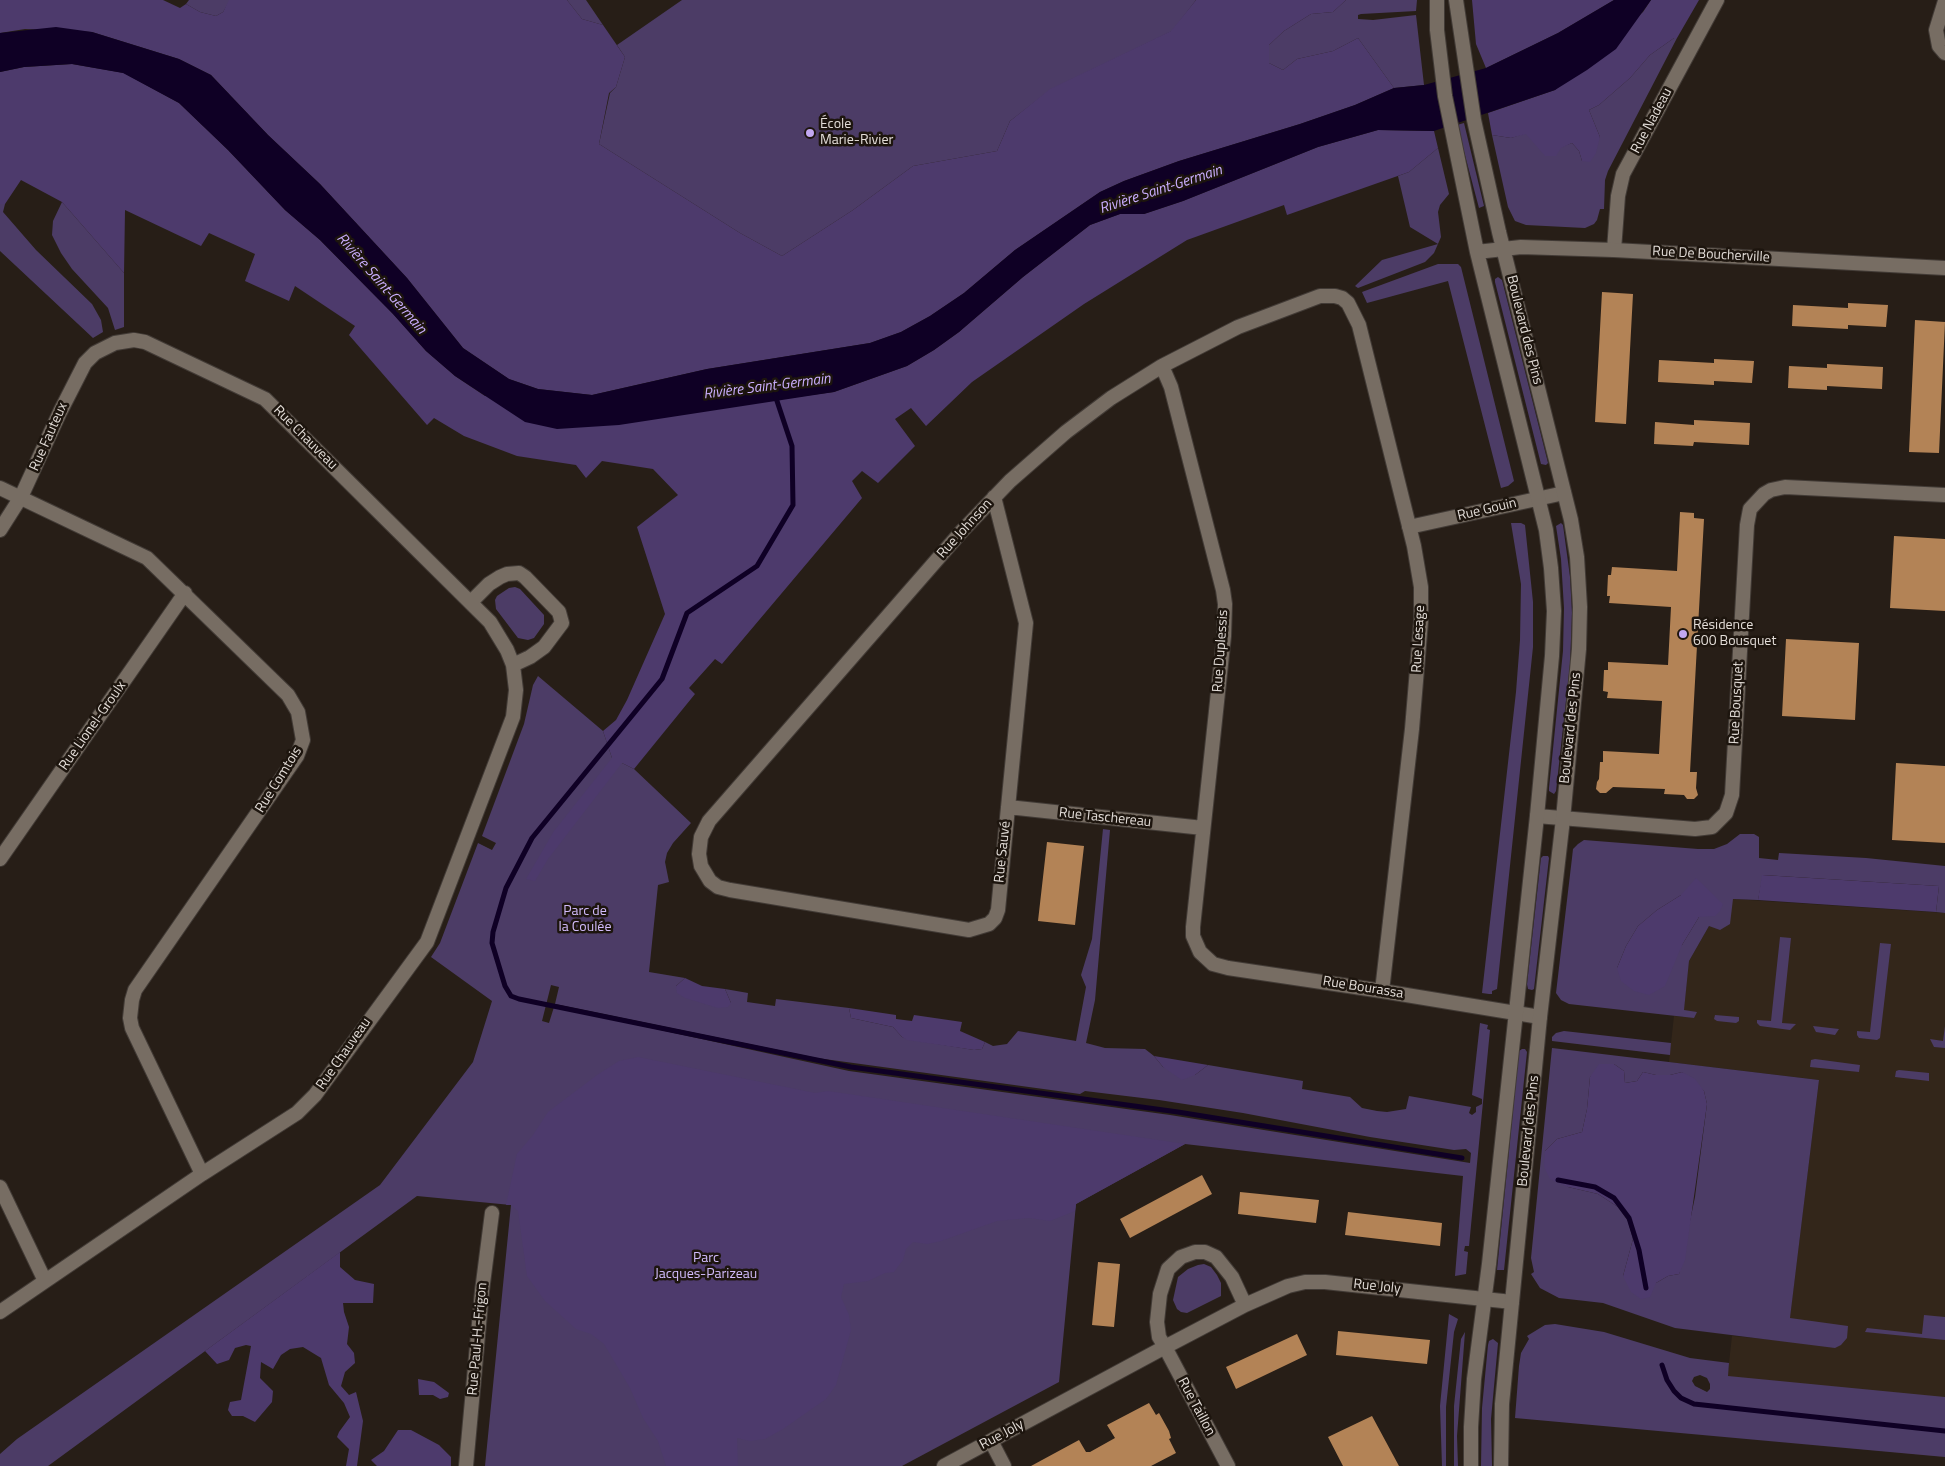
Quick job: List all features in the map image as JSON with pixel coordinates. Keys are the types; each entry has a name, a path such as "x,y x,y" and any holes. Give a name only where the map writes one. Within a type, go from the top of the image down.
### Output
{"street":[{"name":"Boulevard des Pins","path":"1437,0 1441,66 1477,252 1539,498 1551,568 1554,634 1537,816 1474,1379 1470,1446 1471,1466"},
{"name":"Boulevard des Pins","path":"1456,0 1463,60 1474,120 1571,520 1577,557 1580,629 1563,819 1540,1018 1500,1424 1501,1466"},
{"name":"Rue Nadeau","path":"1614,250 1618,196 1623,174 1717,0"},
{"path":"1945,1 1936,30 1939,46 1945,53"},
{"name":"Rue De Boucherville","path":"1477,252 1525,247 1614,250 1945,268"},
{"name":"Rue Johnson","path":"710,880 701,866 699,854 701,837 709,821 962,531 1028,464 1111,398 1162,366 1238,327 1312,298 1327,295 1342,298"},
{"name":"Rue Lesage","path":"1342,298 1348,303 1359,325 1409,527 1420,587 1421,621 1411,738 1382,991"},
{"name":"Rue Chauveau","path":"0,1312 202,1174 297,1113 307,1104 427,942 513,717 516,690 512,665 498,632 471,602 265,399 145,342 134,340 102,349"},
{"name":"Rue Fauteux","path":"0,530 21,497 80,369 102,349"},
{"name":"Rue Duplessis","path":"1162,366 1171,387 1179,415 1225,604 1224,636 1193,927 1195,944"},
{"name":"Rue Bousquet","path":"1537,816 1695,829 1712,827 1726,813 1732,795 1747,525 1750,510 1759,498 1771,490 1785,487 1945,495"},
{"name":"Rue Comtois","path":"0,488 141,554 185,593 288,695 298,712 303,740 293,762 135,990 132,1000 130,1018 132,1028 202,1174"},
{"name":"Rue Gouin","path":"1409,527 1564,493"},
{"name":"Rue Sauvé","path":"710,880 718,887 730,890 961,928 977,928 989,924 995,918 998,910 1026,622 994,497"},
{"path":"471,602 489,584 500,577 519,573 559,612 561,618 560,626 544,647 530,657 512,665"},
{"name":"Rue Lionel-Groulx","path":"0,859 185,593"},
{"name":"Rue Taschereau","path":"1008,807 1203,828"},
{"name":"Rue Bourassa","path":"1195,944 1205,959 1221,966 1540,1018"},
{"path":"0,1187 45,1281"},
{"name":"Rue Paul-H.-Frigon","path":"466,1466 482,1291 492,1213"},
{"path":"1165,1348 1160,1337 1157,1322 1160,1294 1168,1269 1181,1257 1200,1252 1216,1257 1232,1277 1245,1305"},
{"name":"Rue Joly","path":"944,1466 1245,1305 1296,1284 1315,1282 1380,1287 1512,1302"},
{"name":"Rue Taillon","path":"1165,1348 1228,1466"},
{"path":"991,1441 1004,1466"}],"shaded area":[{"path":"1733,899 1945,913 1945,1457 1721,1436 1732,1336 1787,1341 1819,1080 1669,1062 1674,1016 1683,1017 1689,961 1709,926"}],"green space":[{"path":"0,0 163,0 180,8 186,4 200,12 216,16 223,12 229,0 567,0 582,19 603,25 625,57 616,87 609,93 599,144 740,233 782,256 853,210 913,166 997,151 1010,121 1050,89 1171,31 1196,0 1346,0 1333,12 1311,14 1284,31 1269,45 1269,63 1283,70 1297,59 1333,51 1358,38 1394,88 1355,105 1179,161 1100,192 1015,250 964,293 930,316 901,332 870,343 707,369 592,395 538,389 509,379 463,348 407,278 320,184 268,135 211,75 179,59 92,32 25,29 0,33"},
{"path":"189,0 229,0 229,2 223,12 216,16 200,12 186,4"},
{"path":"567,0 586,0 603,25 582,19"},
{"name":"École Marie-Rivier","path":"682,0 1196,0 1172,31 1050,90 1010,121 997,151 913,166 853,210 782,256 740,233 599,144 610,93 616,87 625,57 617,45"},
{"path":"1346,0 1417,0 1416,11 1361,14 1358,15 1358,19 1373,20 1416,15 1424,85 1394,88 1358,38 1333,51 1297,59 1283,70 1269,63 1269,45 1284,31 1311,14 1333,12"},
{"path":"1472,0 1614,0 1558,33 1486,68 1476,44"},
{"path":"1651,0 1699,0 1677,38 1674,38 1650,55 1630,78 1599,105 1589,110 1600,137 1596,153 1590,162 1582,161 1579,151 1572,143 1561,148 1556,156 1545,156 1526,134 1511,138 1492,135 1488,113 1555,90 1643,12"},
{"path":"1674,38 1677,38 1608,171 1605,180 1604,209 1600,209 1594,224 1585,228 1526,225 1515,221 1508,207 1492,135 1511,138 1526,133 1561,147 1572,143 1579,151 1582,161 1600,137 1589,110 1599,105 1630,78 1650,55"},
{"path":"72,64 124,73 179,103 228,150 285,210 320,240 393,314 426,351 455,376 485,396 789,398 834,392 907,366 934,350 959,332 1023,277 1090,225 1120,214 1144,214 1183,201 1318,147 1378,130 1434,131 1438,148 1409,172 1287,215 1284,205 1187,240 1084,304 972,382 926,426 911,408 895,419 915,446 878,483 862,471 852,481 862,498 722,664 715,659 689,688 695,694 634,769 622,763 548,859 535,881 526,879 554,831 612,758 603,731 616,720 627,700 665,614 637,527 678,495 653,469 602,461 586,478 576,465 517,456 464,436 434,418 427,425 349,335 355,326 295,286 289,301 245,281 255,254 209,233 201,246 125,210 124,273 62,202 21,180 5,204 0,204 0,72 24,67"},
{"path":"1464,123 1484,206 1479,208 1457,125"},
{"path":"1438,148 1449,194 1440,205 1438,212 1441,237 1438,244 1410,227 1398,176 1409,172"},
{"path":"62,202 124,273 124,327 115,330 108,308 72,269 52,235 53,221"},
{"path":"0,204 5,204 3,212 36,250 92,304 101,320 103,332 93,338 0,251"},
{"path":"1438,244 1434,253 1425,262 1358,288 1355,286 1382,260"},
{"path":"1438,264 1458,264 1461,267 1514,481 1508,486 1501,488 1448,281 1367,303 1362,292"},
{"path":"1498,277 1502,280 1548,463 1546,465 1541,464 1495,282 1495,279"},
{"path":"1511,523 1525,525 1533,602 1533,647 1497,989 1492,991 1492,994 1489,994 1482,993 1516,692 1520,640 1521,584"},
{"path":"1561,523 1563,525 1570,577 1572,613 1570,664 1556,791 1554,794 1549,791 1549,788 1563,651 1564,608 1561,559 1556,526"},
{"path":"515,587 520,589 544,615 544,624 534,638 528,640 518,638 496,609 495,600 497,596 509,588"},
{"name":"Parc Jacques-Parizeau","path":"538,676 603,731 612,758 634,769 691,823 673,843 667,853 665,862 669,882 658,885 649,972 685,978 676,986 731,1003 725,989 748,993 747,1002 775,1006 776,999 849,1008 851,1018 893,1027 902,1037 907,1039 974,1050 982,1049 985,1042 993,1046 1007,1044 1018,1031 1076,1041 1086,987 1081,975 1092,939 1103,829 1110,830 1095,1000 1086,1043 1105,1048 1145,1049 1163,1067 1195,1075 1208,1065 1303,1081 1302,1089 1350,1097 1362,1108 1377,1111 1387,1112 1406,1109 1409,1096 1471,1107 1469,1113 1472,1115 1476,1112 1476,1107 1482,1104 1482,1099 1472,1095 1480,1023 1488,1025 1487,1029 1490,1030 1469,1246 1465,1246 1464,1251 1468,1252 1466,1274 1455,1276 1463,1176 1185,1144 1076,1204 1059,1382 902,1466 485,1466 511,1205 417,1196 48,1466 0,1466 0,1454 17,1439 380,1185 473,1062 492,1001 431,957 440,943 478,843 492,850 496,843 482,836 524,724 533,685","holes":["551,985 559,987 555,1004 817,1058 1080,1094 1085,1091 1159,1100 1243,1113 1370,1137 1454,1150 1466,1149 1471,1153 1470,1163 1170,1115 849,1071 554,1007 549,1023 542,1021"]},
{"path":"1740,834 1754,834 1759,837 1759,858 1778,860 1779,853 1866,858 1945,866 1945,913 1936,912 1939,886 1763,875 1758,900 1733,899 1730,924 1720,930 1709,926 1689,961 1684,1010 1697,1012 1694,1018 1569,1004 1561,1000 1556,993 1573,849 1578,844 1584,840 1714,849 1727,844","holes":["1681,895 1699,917 1682,945 1617,968 1626,946 1638,926 1657,910"]},
{"path":"1548,856 1549,858 1534,989 1532,990 1528,989 1527,984 1541,858"},
{"path":"1762,875 1939,886 1936,912 1758,900"},
{"path":"1696,878 1723,904 1720,911 1715,916 1699,917 1682,945 1665,986 1649,995 1634,991 1621,981 1617,968 1626,946 1638,926 1657,910 1681,895"},
{"path":"1780,937 1791,938 1782,1023 1796,1024 1790,1030 1760,1026 1757,1023 1757,1020 1771,1021"},
{"path":"1880,943 1891,944 1880,1038 1877,1040 1859,1038 1857,1031 1870,1032"},
{"path":"685,978 702,986 725,989 731,1003 728,1007 718,1008 685,998 677,993 676,986"},
{"path":"849,1008 896,1015 896,1019 912,1021 914,1015 962,1022 960,1031 985,1042 982,1049 974,1050 907,1040 893,1027 851,1018"},
{"path":"1715,1015 1739,1017 1739,1021 1736,1023 1717,1021 1714,1019"},
{"path":"1813,1026 1839,1029 1835,1035 1816,1032"},
{"path":"1945,1026 1945,1048 1934,1047 1930,1039 1943,1041"},
{"path":"1564,1031 1671,1043 1670,1055 1552,1041 1552,1037 1556,1033"},
{"path":"1552,1048 1819,1080 1790,1318 1848,1326 1847,1338 1841,1345 1835,1348 1675,1328 1603,1303 1559,1298 1540,1288 1531,1274 1534,1272 1531,1258","holes":["1614,1064 1624,1071 1625,1083 1637,1081 1643,1072 1656,1075 1670,1075 1682,1072 1704,1091 1707,1104 1695,1197 1679,1274 1668,1276 1656,1283 1623,1276 1633,1239 1628,1221 1618,1207 1598,1194 1568,1187 1545,1151 1557,1139 1582,1132 1587,1109 1590,1077"]},
{"path":"1525,1049 1527,1052 1504,1270 1497,1270 1519,1051"},
{"path":"1154,1056 1208,1065 1195,1075 1182,1080 1163,1067"},
{"path":"638,1057 815,1093 828,1091 1185,1144 1076,1204 1075,1211 1050,1221 1029,1218 997,1221 941,1241 927,1244 913,1242 906,1249 903,1260 894,1272 885,1273 868,1281 844,1284 841,1297 849,1315 851,1330 836,1385 826,1399 783,1429 765,1439 750,1441 737,1438 738,1466 666,1466 658,1441 643,1418 630,1388 604,1344 591,1334 576,1329 545,1301 527,1276 518,1211 511,1205 506,1205 517,1154 533,1135 548,1112 619,1061"},
{"path":"1811,1060 1860,1065 1859,1072 1810,1067"},
{"path":"1599,1064 1614,1064 1624,1071 1625,1083 1637,1081 1643,1072 1656,1075 1670,1075 1682,1072 1695,1079 1704,1091 1707,1104 1685,1260 1679,1274 1668,1276 1656,1283 1650,1297 1641,1299 1631,1292 1623,1276 1633,1239 1628,1220 1618,1207 1598,1194 1568,1187 1550,1179 1544,1167 1545,1151 1557,1139 1582,1132 1587,1109 1590,1077"},
{"path":"1896,1071 1929,1073 1929,1081 1895,1077"},
{"path":"340,1252 340,1267 355,1280 374,1284 373,1303 343,1303 349,1327 347,1344 354,1353 355,1363 345,1372 341,1386 349,1395 356,1392 363,1421 357,1466 346,1466 349,1449 337,1437 350,1417 344,1403 329,1385 321,1358 303,1347 290,1349 281,1355 273,1369 261,1362 260,1378 273,1391 272,1402 255,1422 243,1416 232,1416 228,1410 230,1402 241,1400 251,1346 246,1345 235,1348 229,1360 217,1364 205,1351"},
{"path":"1204,1264 1211,1267 1217,1275 1221,1283 1221,1296 1187,1313 1181,1312 1177,1309 1173,1300 1178,1277 1188,1269"},
{"path":"1449,1314 1458,1319 1454,1332 1446,1407 1446,1466 1442,1466 1440,1406"},
{"path":"1924,1315 1945,1317 1945,1340 1865,1332 1867,1328 1922,1334"},
{"path":"1555,1324 1604,1332 1690,1358 1729,1363 1728,1376 1945,1397 1945,1457 1515,1418 1521,1353 1529,1339 1527,1336 1545,1325","holes":["1700,1375 1707,1378 1710,1384 1710,1389 1707,1392 1695,1386 1692,1381 1694,1377"]},
{"path":"1465,1332 1457,1436 1458,1466 1454,1466 1454,1406 1461,1339"},
{"path":"1493,1339 1498,1343 1491,1419 1492,1466 1481,1466 1482,1408 1488,1345 1489,1341"},
{"path":"418,1379 434,1382 449,1393 448,1397 440,1399 433,1395 419,1395"},
{"path":"398,1430 411,1430 439,1445 451,1457 451,1466 377,1466 371,1460 384,1451"}],"water":[{"name":"Rivière Saint-Germain","path":"1614,0 1651,0 1616,49 1555,90 1434,131 1378,130 1318,147 1183,201 1144,214 1120,214 1090,225 1023,277 959,332 907,366 834,392 619,425 557,429 525,422 455,376 426,351 393,314 320,240 285,210 228,150 179,103 123,73 72,64 24,67 0,72 0,33 56,27 92,32 179,59 211,75 268,135 320,184 407,278 463,348 509,379 538,389 592,395 707,369 870,343 901,332 930,316 964,293 1015,250 1100,192 1179,161 1355,105 1394,88 1424,85 1486,68 1558,33"}],"building":[{"path":"1602,292 1633,294 1626,424 1595,422"},
{"path":"1848,303 1888,305 1886,327 1848,325 1848,329 1792,326 1793,305 1848,308"},
{"path":"1915,320 1945,322 1939,453 1909,452"},
{"path":"1714,359 1754,361 1752,383 1714,381 1714,385 1658,382 1659,360 1714,363"},
{"path":"1827,364 1883,367 1882,389 1827,386 1827,390 1788,388 1789,366 1827,368"},
{"path":"1694,420 1750,423 1749,445 1694,442 1693,446 1654,444 1655,422 1694,425"},
{"name":"Résidence 600 Bousquet","path":"1680,512 1694,513 1694,518 1704,519 1690,772 1697,772 1696,788 1698,795 1694,799 1687,799 1684,795 1664,794 1665,789 1613,787 1606,793 1600,793 1596,789 1599,779 1600,762 1603,762 1603,751 1659,754 1662,701 1607,698 1608,692 1603,691 1604,670 1608,670 1608,662 1668,665 1671,607 1609,603 1610,596 1607,596 1608,575 1611,575 1612,567 1677,571"},
{"path":"1894,536 1945,539 1945,611 1890,608"},
{"path":"1786,639 1859,643 1855,720 1782,716"},
{"path":"1896,763 1945,766 1945,843 1892,840"},
{"path":"1047,842 1084,846 1075,925 1038,921"},
{"path":"1202,1175 1212,1194 1130,1238 1120,1219"},
{"path":"1240,1192 1319,1200 1316,1223 1238,1214"},
{"path":"1348,1212 1442,1223 1440,1246 1345,1235"},
{"path":"1098,1262 1120,1264 1114,1327 1092,1325"},
{"path":"1338,1331 1430,1340 1427,1364 1336,1355"},
{"path":"1297,1334 1307,1355 1236,1389 1226,1367"},
{"path":"1149,1403 1156,1415 1159,1413 1169,1431 1171,1438 1169,1439 1176,1453 1151,1466 1031,1466 1079,1440 1086,1452 1090,1452 1115,1438 1107,1425"},
{"path":"1372,1416 1399,1466 1343,1466 1328,1437"}],"waterway":[{"name":"Rivière Saint-Germain","path":"775,395 792,446 793,505 757,566 687,613 662,679 532,838 506,888 493,932 492,943 505,986 511,996 851,1067 1178,1112 1462,1158"},
{"path":"1558,1180 1595,1187 1614,1198 1629,1218 1639,1250 1646,1288"},
{"path":"1662,1365 1667,1380 1674,1391 1681,1398 1694,1404 1945,1431"}],"place":[{"name":"École Marie-Rivier","path":"810,133"},
{"name":"Résidence 600 Bousquet","path":"1683,634"}],"park label":[{"name":"Parc de la Coulée","path":"585,920"}]}
